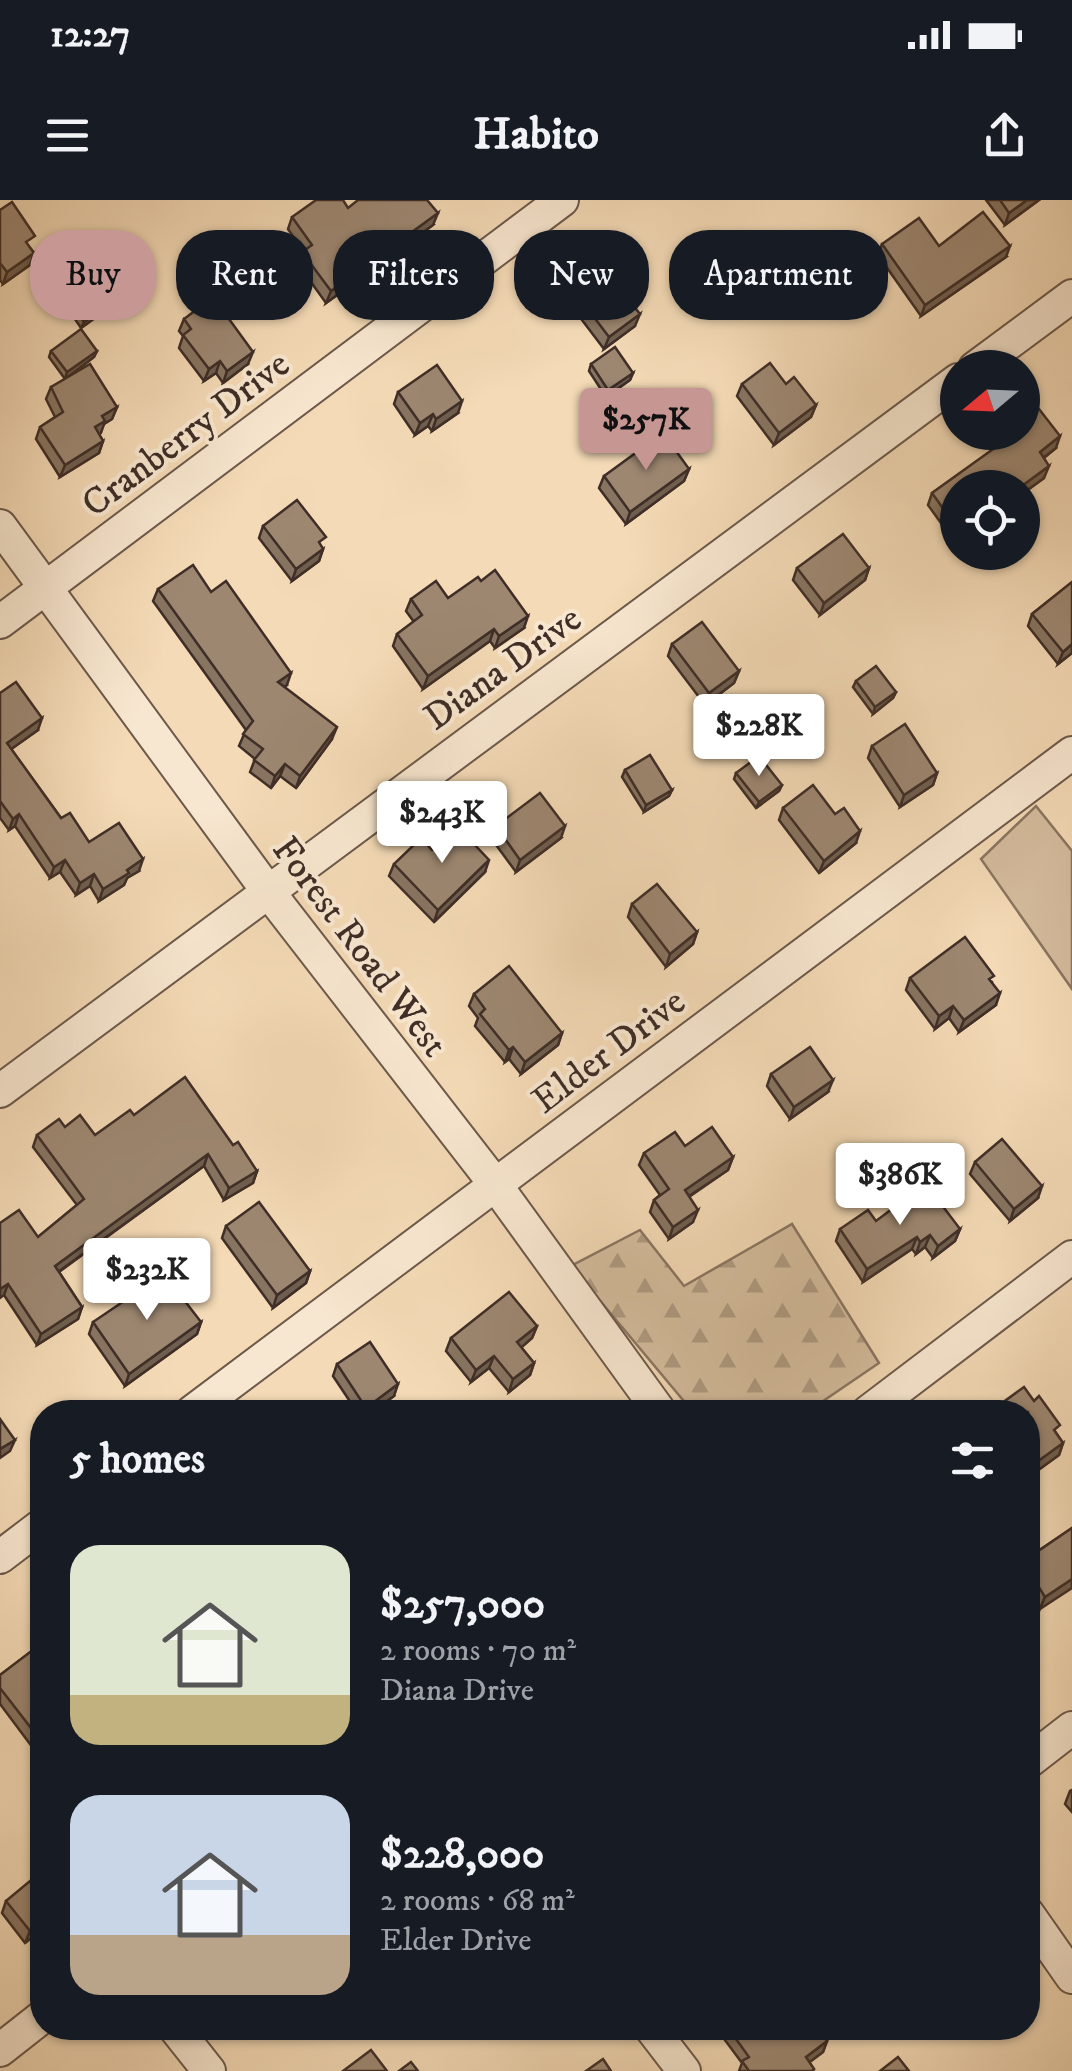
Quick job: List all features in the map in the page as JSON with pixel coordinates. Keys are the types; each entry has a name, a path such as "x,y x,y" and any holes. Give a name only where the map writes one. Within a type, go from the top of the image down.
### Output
{"street":[{"name":"Cranberry Drive","path":"0,622 562,200"},
{"path":"999,350 1072,296"},
{"name":"Diana Drive","path":"0,1092 940,393"},
{"name":"Forest Road West","path":"0,526 267,890 494,1184 651,1400"},
{"name":"Elder Drive","path":"208,1400 1072,753"},
{"path":"884,1400 1072,1257"},
{"path":"0,1558 30,1535"},
{"path":"1040,1753 1072,1728"},
{"path":"1040,1931 1072,1977"},
{"path":"0,2050 30,2026"},
{"path":"185,2040 210,2071"},
{"path":"660,2040 684,2071"}],"green space":[{"path":"1036,806 1072,851 1072,989 981,859"},
{"path":"792,1224 879,1363 825,1400 683,1400 571,1266 640,1230 684,1286"}],"building":[{"path":"316,200 343,200 348,208 358,200 427,200 438,213 415,230 333,230 331,291 313,267 313,230 301,230 292,217"},
{"path":"1000,200 1027,200 1009,213"},
{"path":"12,202 31,230 26,242 30,256 7,272 0,263 0,210"},
{"path":"983,212 1010,246 925,305 888,253 888,240 919,218 939,246"},
{"path":"185,320 230,320 253,352 227,371 220,361 209,369 183,335 191,329"},
{"path":"596,320 632,320 609,337"},
{"path":"81,329 97,351 67,372 51,351"},
{"path":"615,347 633,373 608,390 591,364"},
{"path":"770,363 786,384 794,377 816,405 779,433 742,384"},
{"path":"90,364 117,407 102,416 105,421 95,427 103,441 65,465 40,427 63,412 51,387"},
{"path":"437,365 462,401 436,419 433,414 420,423 398,392"},
{"path":"1040,410 1060,436 1040,452 1049,466 1040,473 964,470 992,450 1040,450"},
{"path":"663,433 689,469 630,512 604,476"},
{"path":"940,487 940,504 932,493"},
{"path":"297,500 326,537 319,542 323,549 296,569 263,526"},
{"path":"843,534 869,568 824,603 797,568"},
{"path":"193,565 211,592 226,581 291,673 278,682 337,727 300,776 285,764 275,776 254,760 263,749 243,734 253,721 158,589"},
{"path":"495,570 528,616 499,636 494,629 428,676 397,634 422,615 411,599 436,581 448,598"},
{"path":"1072,582 1072,644 1063,652 1032,614"},
{"path":"702,622 739,671 709,693 672,644"},
{"path":"876,666 896,692 875,707 856,681"},
{"path":"16,682 42,718 7,743 61,818 70,813 89,842 119,823 143,859 103,889 94,874 80,883 65,860 54,867 19,814 13,819 0,801 0,693"},
{"path":"905,724 937,773 904,795 872,746"},
{"path":"650,755 672,790 646,805 625,770"},
{"path":"759,756 782,785 759,802 736,773"},
{"path":"813,785 835,814 844,808 860,831 824,861 783,808"},
{"path":"540,793 565,826 520,860 496,826"},
{"path":"457,826 489,860 438,910 394,864 421,838 432,850"},
{"path":"657,884 697,932 670,954 632,904"},
{"path":"965,937 994,976 989,979 1000,993 964,1020 953,1006 939,1016 910,978"},
{"path":"509,966 562,1033 525,1062 513,1047 509,1050 480,1014 485,1009 474,994"},
{"path":"810,1047 833,1080 794,1107 771,1074"},
{"path":"185,1077 233,1145 238,1142 257,1171 229,1188 208,1154 55,1266 82,1307 41,1334 8,1284 0,1289 0,1223 19,1210 38,1237 84,1199 37,1135 59,1119 65,1127 80,1115 95,1135 130,1110 134,1115"},
{"path":"712,1127 733,1157 685,1190 698,1210 673,1227 654,1200 669,1189 644,1153 675,1132 685,1146"},
{"path":"1002,1139 1042,1186 1014,1209 975,1162"},
{"path":"929,1188 960,1229 938,1246 930,1235 920,1242 917,1237 867,1269 840,1229 868,1210 876,1221 917,1190 920,1195"},
{"path":"259,1202 310,1271 277,1295 226,1226"},
{"path":"164,1274 201,1322 129,1374 93,1322"},
{"path":"509,1292 537,1326 517,1342 534,1363 513,1379 494,1356 476,1370 451,1338"},
{"path":"370,1342 398,1384 377,1400 361,1400 337,1364"},
{"path":"1024,1387 1033,1400 1006,1400"},
{"path":"1039,1396 1060,1425 1054,1430 1063,1443 1040,1460 1040,1400 1035,1400"},
{"path":"0,1419 15,1440 0,1449"},
{"path":"1072,1528 1072,1579 1045,1597 1040,1589 1040,1550"},
{"path":"30,1652 30,1727 0,1688 0,1675"},
{"path":"30,1881 30,1931 6,1901"},
{"path":"737,2040 827,2041 806,2057 812,2071 749,2071 742,2061 749,2057"},
{"path":"371,2050 387,2071 343,2071"},
{"path":"898,2057 909,2071 880,2071"},
{"path":"603,2059 611,2071 586,2071"},
{"path":"411,2062 418,2071 399,2071"}]}
